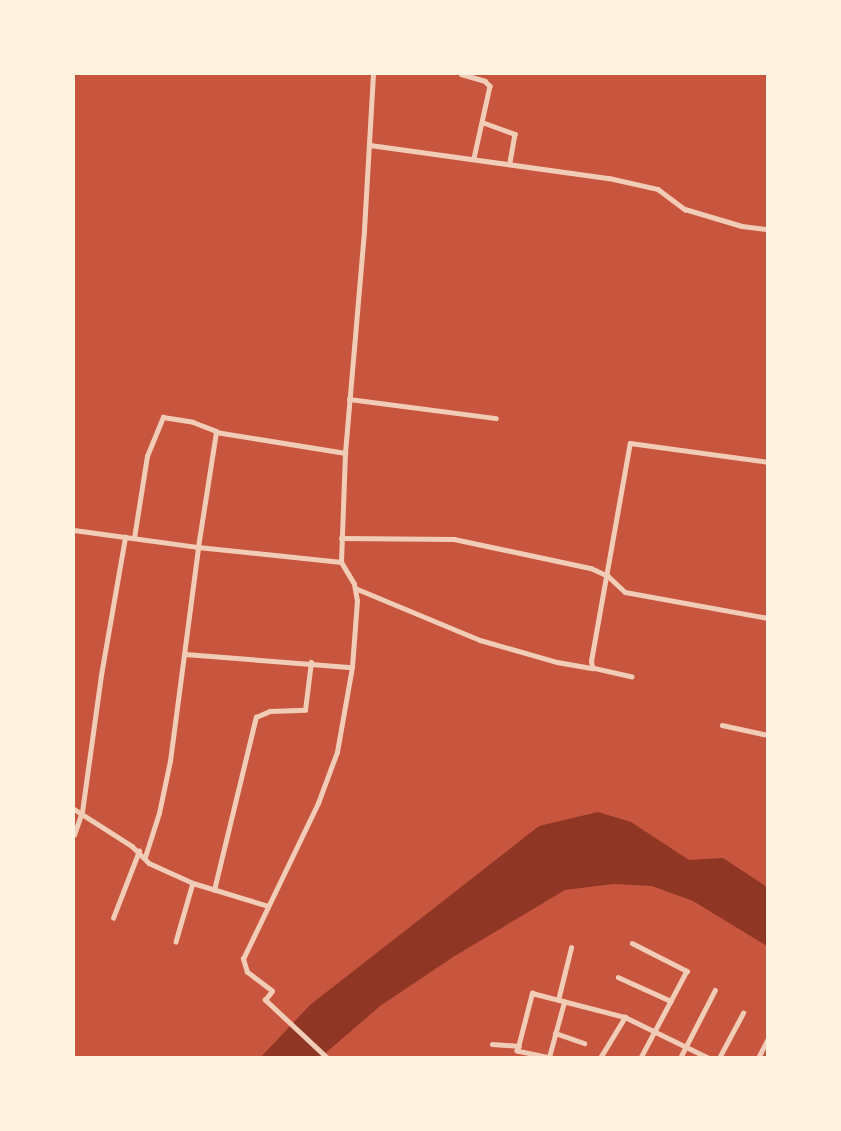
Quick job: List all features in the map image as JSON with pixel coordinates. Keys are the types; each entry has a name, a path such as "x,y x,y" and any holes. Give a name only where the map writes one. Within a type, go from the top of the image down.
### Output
{"street":[{"path":"326,1057 265,1000 272,991 269,986 247,972 244,965 246,950 318,803 337,752 352,667 355,589 341,562 341,538 373,74"},
{"path":"461,74 489,83 474,158"},
{"path":"482,122 515,134 510,163"},
{"path":"370,145 610,177 658,189 685,209 742,226 768,229"},
{"path":"349,399 496,418"},
{"path":"134,538 147,456 163,417 193,422 218,431 345,453"},
{"path":"145,857 159,813 170,761 213,436 218,431"},
{"path":"592,668 631,442 768,462"},
{"path":"74,530 198,547 341,562"},
{"path":"74,835 82,811 104,650 125,537"},
{"path":"341,538 454,539 591,568 608,576 625,592 768,618"},
{"path":"355,589 481,640 557,662 632,677"},
{"path":"185,654 352,667"},
{"path":"214,890 256,717 270,711 305,710 311,662"},
{"path":"722,725 768,735"},
{"path":"74,809 82,811 139,851 149,863 193,883 268,906"},
{"path":"113,918 139,851"},
{"path":"176,942 193,883"},
{"path":"632,943 687,971 641,1058"},
{"path":"571,948 561,1001 555,1033 549,1057 517,1051 533,993 561,1001 625,1017 709,1058"},
{"path":"618,977 671,1001"},
{"path":"680,1058 715,990"},
{"path":"719,1058 743,1013"},
{"path":"600,1058 625,1017"},
{"path":"555,1033 584,1043"},
{"path":"758,1058 768,1038"},
{"path":"492,1044 519,1046"}],"shaded area":[{"path":"598,812 631,822 689,860 723,858 767,887 767,946 693,901 652,886 613,884 565,890 453,957 380,1006 321,1057 260,1058 310,1005 539,826"}]}
